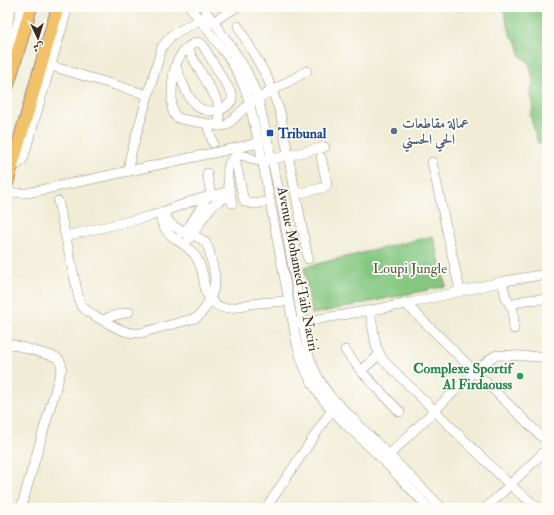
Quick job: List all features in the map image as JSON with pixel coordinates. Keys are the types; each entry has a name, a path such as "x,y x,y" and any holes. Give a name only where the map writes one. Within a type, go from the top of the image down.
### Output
{"main road":[{"path":"7,88 31,7"},
{"path":"7,183 58,7"}],"street":[{"path":"7,57 22,7"},
{"path":"12,165 18,164 23,159 68,7"},
{"name":"Avenue Mohamed Taib Naciri","path":"190,7 234,66 243,84 260,108 267,160 270,201 288,301 306,374 317,393 331,411 429,508"},
{"path":"129,171 130,158 160,51 165,42 177,32 202,23 208,14 236,7"},
{"path":"456,7 464,7"},
{"name":"Avenue Mohamed Taib Naciri","path":"208,14 247,72 254,100 259,143 267,160 282,205 308,353 320,381 331,397 442,508"},
{"path":"238,26 273,90 283,124 308,259"},
{"path":"176,67 194,103 199,107 219,111 231,102 233,98 232,94 201,43 195,42 180,56 176,67 172,84 172,107 174,113 181,119 220,126 229,124 254,100 307,71"},
{"path":"187,48 218,102 220,126"},
{"path":"51,66 148,95"},
{"path":"260,108 276,101"},
{"path":"207,124 213,143"},
{"path":"7,193 20,194 259,143"},
{"path":"231,197 227,170 230,163 235,158 242,156 257,161 267,160 325,147"},
{"path":"296,194 327,186 321,157"},
{"path":"235,158 245,202 255,204 270,201"},
{"path":"432,162 460,291"},
{"path":"183,245 193,221 209,196 207,173"},
{"path":"66,236 163,213 209,196 231,197"},
{"path":"175,239 188,233 212,205 221,199 231,197"},
{"path":"58,201 80,304 86,311 127,332 140,333 196,318 202,313 213,290 215,280 210,252 203,241 171,224 163,213"},
{"path":"163,213 164,228 175,239 191,251 198,260 206,291 210,298 219,306 226,308 288,301"},
{"path":"293,324 406,304 502,281 547,274"},
{"path":"502,281 506,298 513,310 514,329"},
{"path":"511,305 525,300 547,299"},
{"path":"406,304 547,442"},
{"path":"370,311 376,346 383,360 510,485 538,508"},
{"path":"104,320 109,317 129,312"},
{"path":"7,343 56,357 60,361 62,367 21,508"},
{"path":"345,350 361,371 400,412"},
{"path":"361,371 380,354"},
{"path":"389,455 475,371 495,355 547,357"},
{"path":"266,508 331,411"},
{"path":"486,508 547,449"}],"path":[{"path":"540,7 547,14 547,17"},
{"path":"7,210 10,211 13,201 21,200 20,194"}],"green space":[{"path":"503,7 547,7 547,144 538,143 530,115 534,107 530,90 534,83 529,62 521,57 517,42 511,37"},
{"name":"Loupi Jungle","path":"433,236 446,286 312,314 304,267"}],"place":[{"name":"عمالة مقاطعات الحي الحسني","path":"394,131"},
{"name":"Tribunal","path":"270,133"},
{"name":"Complexe Sportif Al Firdaouss","path":"520,376"}]}
